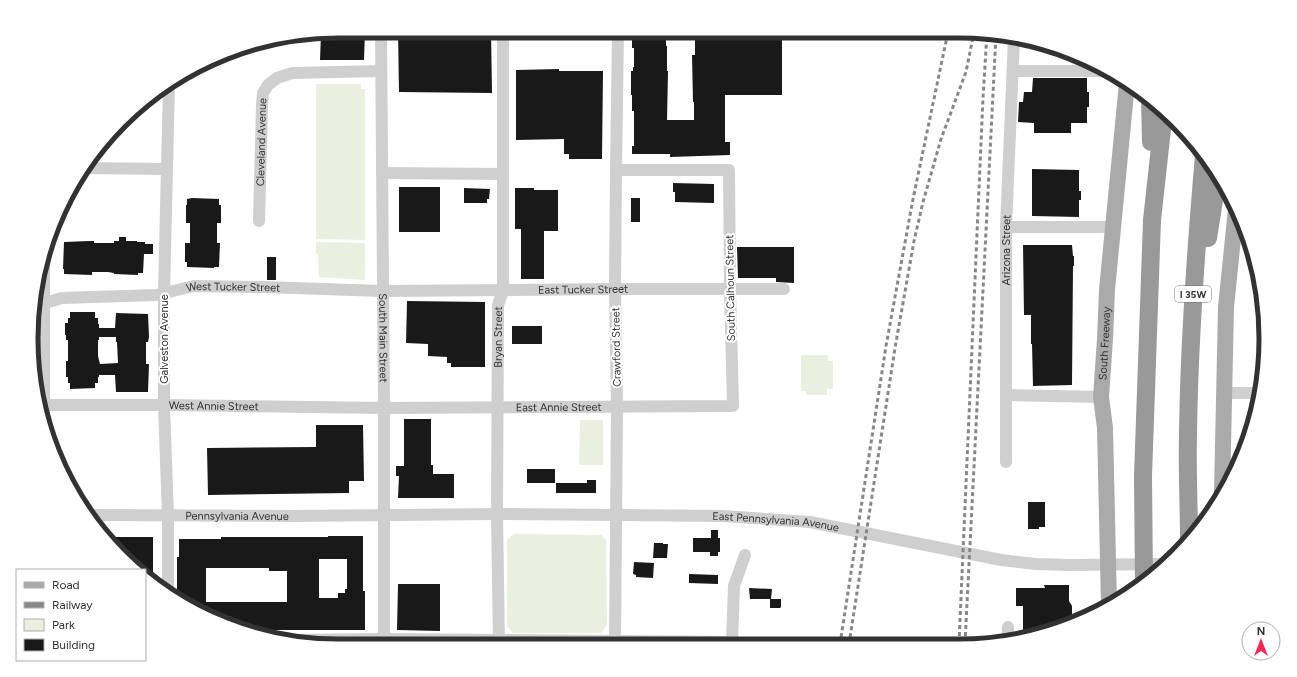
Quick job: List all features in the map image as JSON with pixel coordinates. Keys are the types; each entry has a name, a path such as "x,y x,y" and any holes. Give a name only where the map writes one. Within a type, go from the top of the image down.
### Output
{"highway":[{"path":"1139,578 1152,220 1150,107"},
{"path":"1152,220 1163,119"},
{"name":"I 35W","path":"1189,531 1188,434 1194,274 1203,165"},
{"path":"1188,434 1202,278 1217,184"},
{"path":"1143,476 1144,575"}],"main road":[{"name":"South Freeway","path":"1110,598 1114,565 1105,428 1101,397 1107,290 1126,90"},
{"path":"1222,483 1226,307 1237,227"}],"street":[{"name":"South Main Street","path":"381,38 384,639"},
{"name":"Bryan Street","path":"499,639 497,408 498,305 503,290 504,38"},
{"name":"Crawford Street","path":"615,639 617,407 615,289 618,38"},
{"name":"Arizona Street","path":"1006,462 1006,228 1014,44"},
{"name":"Cleveland Avenue","path":"259,221 262,104 263,93 268,85 277,78 292,73 381,71"},
{"path":"1013,71 1095,71"},
{"name":"Galveston Avenue","path":"168,585 168,516 164,405 164,293 169,91"},
{"path":"92,168 167,169"},
{"name":"South Calhoun Street","path":"616,170 729,170 733,406"},
{"path":"382,173 503,174"},
{"path":"1006,228 1113,227"},
{"name":"West Tucker Street","path":"41,303 62,298 156,295 194,286 383,291"},
{"name":"East Tucker Street","path":"383,291 784,289"},
{"path":"41,303 44,395"},
{"path":"1224,393 1254,393"},
{"path":"1006,395 1101,397"},
{"name":"West Annie Street","path":"46,405 384,408"},
{"name":"East Annie Street","path":"384,408 733,406"},
{"name":"East Pennsylvania Avenue","path":"384,515 497,514 724,516 810,522 1001,560 1036,564 1157,564"},
{"name":"Pennsylvania Avenue","path":"96,515 384,515"},
{"path":"732,639 734,586 745,555"},
{"path":"1008,627 1008,634"}],"green space":[{"path":"316,84 361,84 361,89 365,89 365,240 316,239"},
{"path":"316,242 365,243 365,280 319,277"},
{"path":"801,355 828,355 828,361 833,361 833,389 827,389 827,395 806,395 806,391 801,391"},
{"path":"580,420 603,420 603,465 579,465"},
{"path":"514,534 601,535 606,540 607,625 601,633 513,633 507,626 507,540"}],"building":[{"path":"365,38 364,60 320,60 321,39"},
{"path":"398,38 491,38 492,93 399,92"},
{"path":"632,38 666,38 668,71 667,120 694,120 692,55 695,55 695,38 782,38 782,95 725,95 725,142 730,142 730,155 670,157 670,154 632,154 632,146 634,146 634,111 632,111 631,71 633,71 634,67 634,48 632,48"},
{"path":"559,69 559,71 603,71 602,159 569,159 569,154 564,154 564,139 516,140 516,70"},
{"path":"1033,78 1087,78 1089,107 1087,107 1087,123 1071,123 1071,133 1034,133 1034,123 1018,122 1019,102 1023,102 1024,92 1032,92"},
{"path":"1032,169 1079,170 1079,191 1081,191 1081,200 1079,200 1079,217 1032,216"},
{"path":"673,183 714,184 714,203 675,202"},
{"path":"399,187 440,187 440,232 399,232"},
{"path":"464,188 490,189 487,203 464,203"},
{"path":"515,188 558,190 558,231 544,231 544,279 521,279 521,229 515,229"},
{"path":"631,198 640,198 640,222 631,222"},
{"path":"187,199 219,199 219,205 221,205 221,223 217,223 217,243 220,243 219,267 187,267 187,262 185,262 185,243 190,243 190,223 186,223 186,205"},
{"path":"119,237 126,237 126,241 137,241 145,242 145,244 153,244 153,254 144,254 143,273 138,273 138,275 114,274 108,272 92,272 92,275 64,274 64,242 94,241 94,243 114,243 114,241 119,241"},
{"path":"1023,245 1072,245 1074,266 1072,385 1033,386 1031,315 1024,315"},
{"path":"737,247 794,247 794,283 776,282 776,278 738,278"},
{"path":"267,257 276,257 276,280 267,280"},
{"path":"407,301 485,302 485,367 451,367 451,363 447,363 447,357 428,356 428,344 406,343"},
{"path":"70,312 95,312 95,318 98,318 99,328 115,328 116,313 148,314 149,337 148,342 146,342 146,364 149,364 148,392 116,392 115,375 99,375 98,383 95,383 95,388 70,389 68,377 66,377 68,340 66,340 65,335 65,323 68,323 68,318 70,318","holes":["99,337 116,337 118,363 100,364 98,356"]},
{"path":"512,326 542,326 542,344 512,344"},
{"path":"404,419 431,419 431,465 433,465 433,474 454,474 454,498 398,498 399,476 396,476 396,466 404,466"},
{"path":"316,425 363,425 364,481 349,481 349,493 208,495 207,448 316,447"},
{"path":"527,469 555,469 555,483 527,483"},
{"path":"587,480 596,480 596,493 556,493 556,483 587,483"},
{"path":"1028,502 1045,502 1045,527 1039,527 1039,529 1028,529"},
{"path":"711,530 718,530 718,538 720,538 720,552 718,552 718,556 710,556 710,552 693,552 693,538 711,538"},
{"path":"363,536 365,630 266,630 224,616 188,599 177,591 177,557 179,557 179,539 221,539 221,537","holes":["319,559 347,559 347,589 345,589 345,593 338,593 338,598 319,598","206,568 269,568 269,571 287,571 287,602 206,602"]},
{"path":"113,537 153,537 153,575 126,551"},
{"path":"654,543 668,544 667,558 653,558"},
{"path":"634,562 654,563 653,578 636,577 636,575 633,574"},
{"path":"689,574 718,575 718,584 689,583"},
{"path":"398,584 440,584 440,631 397,630"},
{"path":"1044,585 1069,585 1069,601 1072,606 1072,616 1036,629 1023,632 1023,606 1016,606 1016,588 1045,588"},
{"path":"749,588 772,589 771,599 781,599 781,607 770,608 770,599 750,599"}],"railway":[{"path":"841,639 886,346 913,199 947,38"},
{"path":"850,639 895,348 914,241 923,202 941,139 966,72 973,39"},
{"path":"959,639 987,40"},
{"path":"965,639 996,41"}]}
